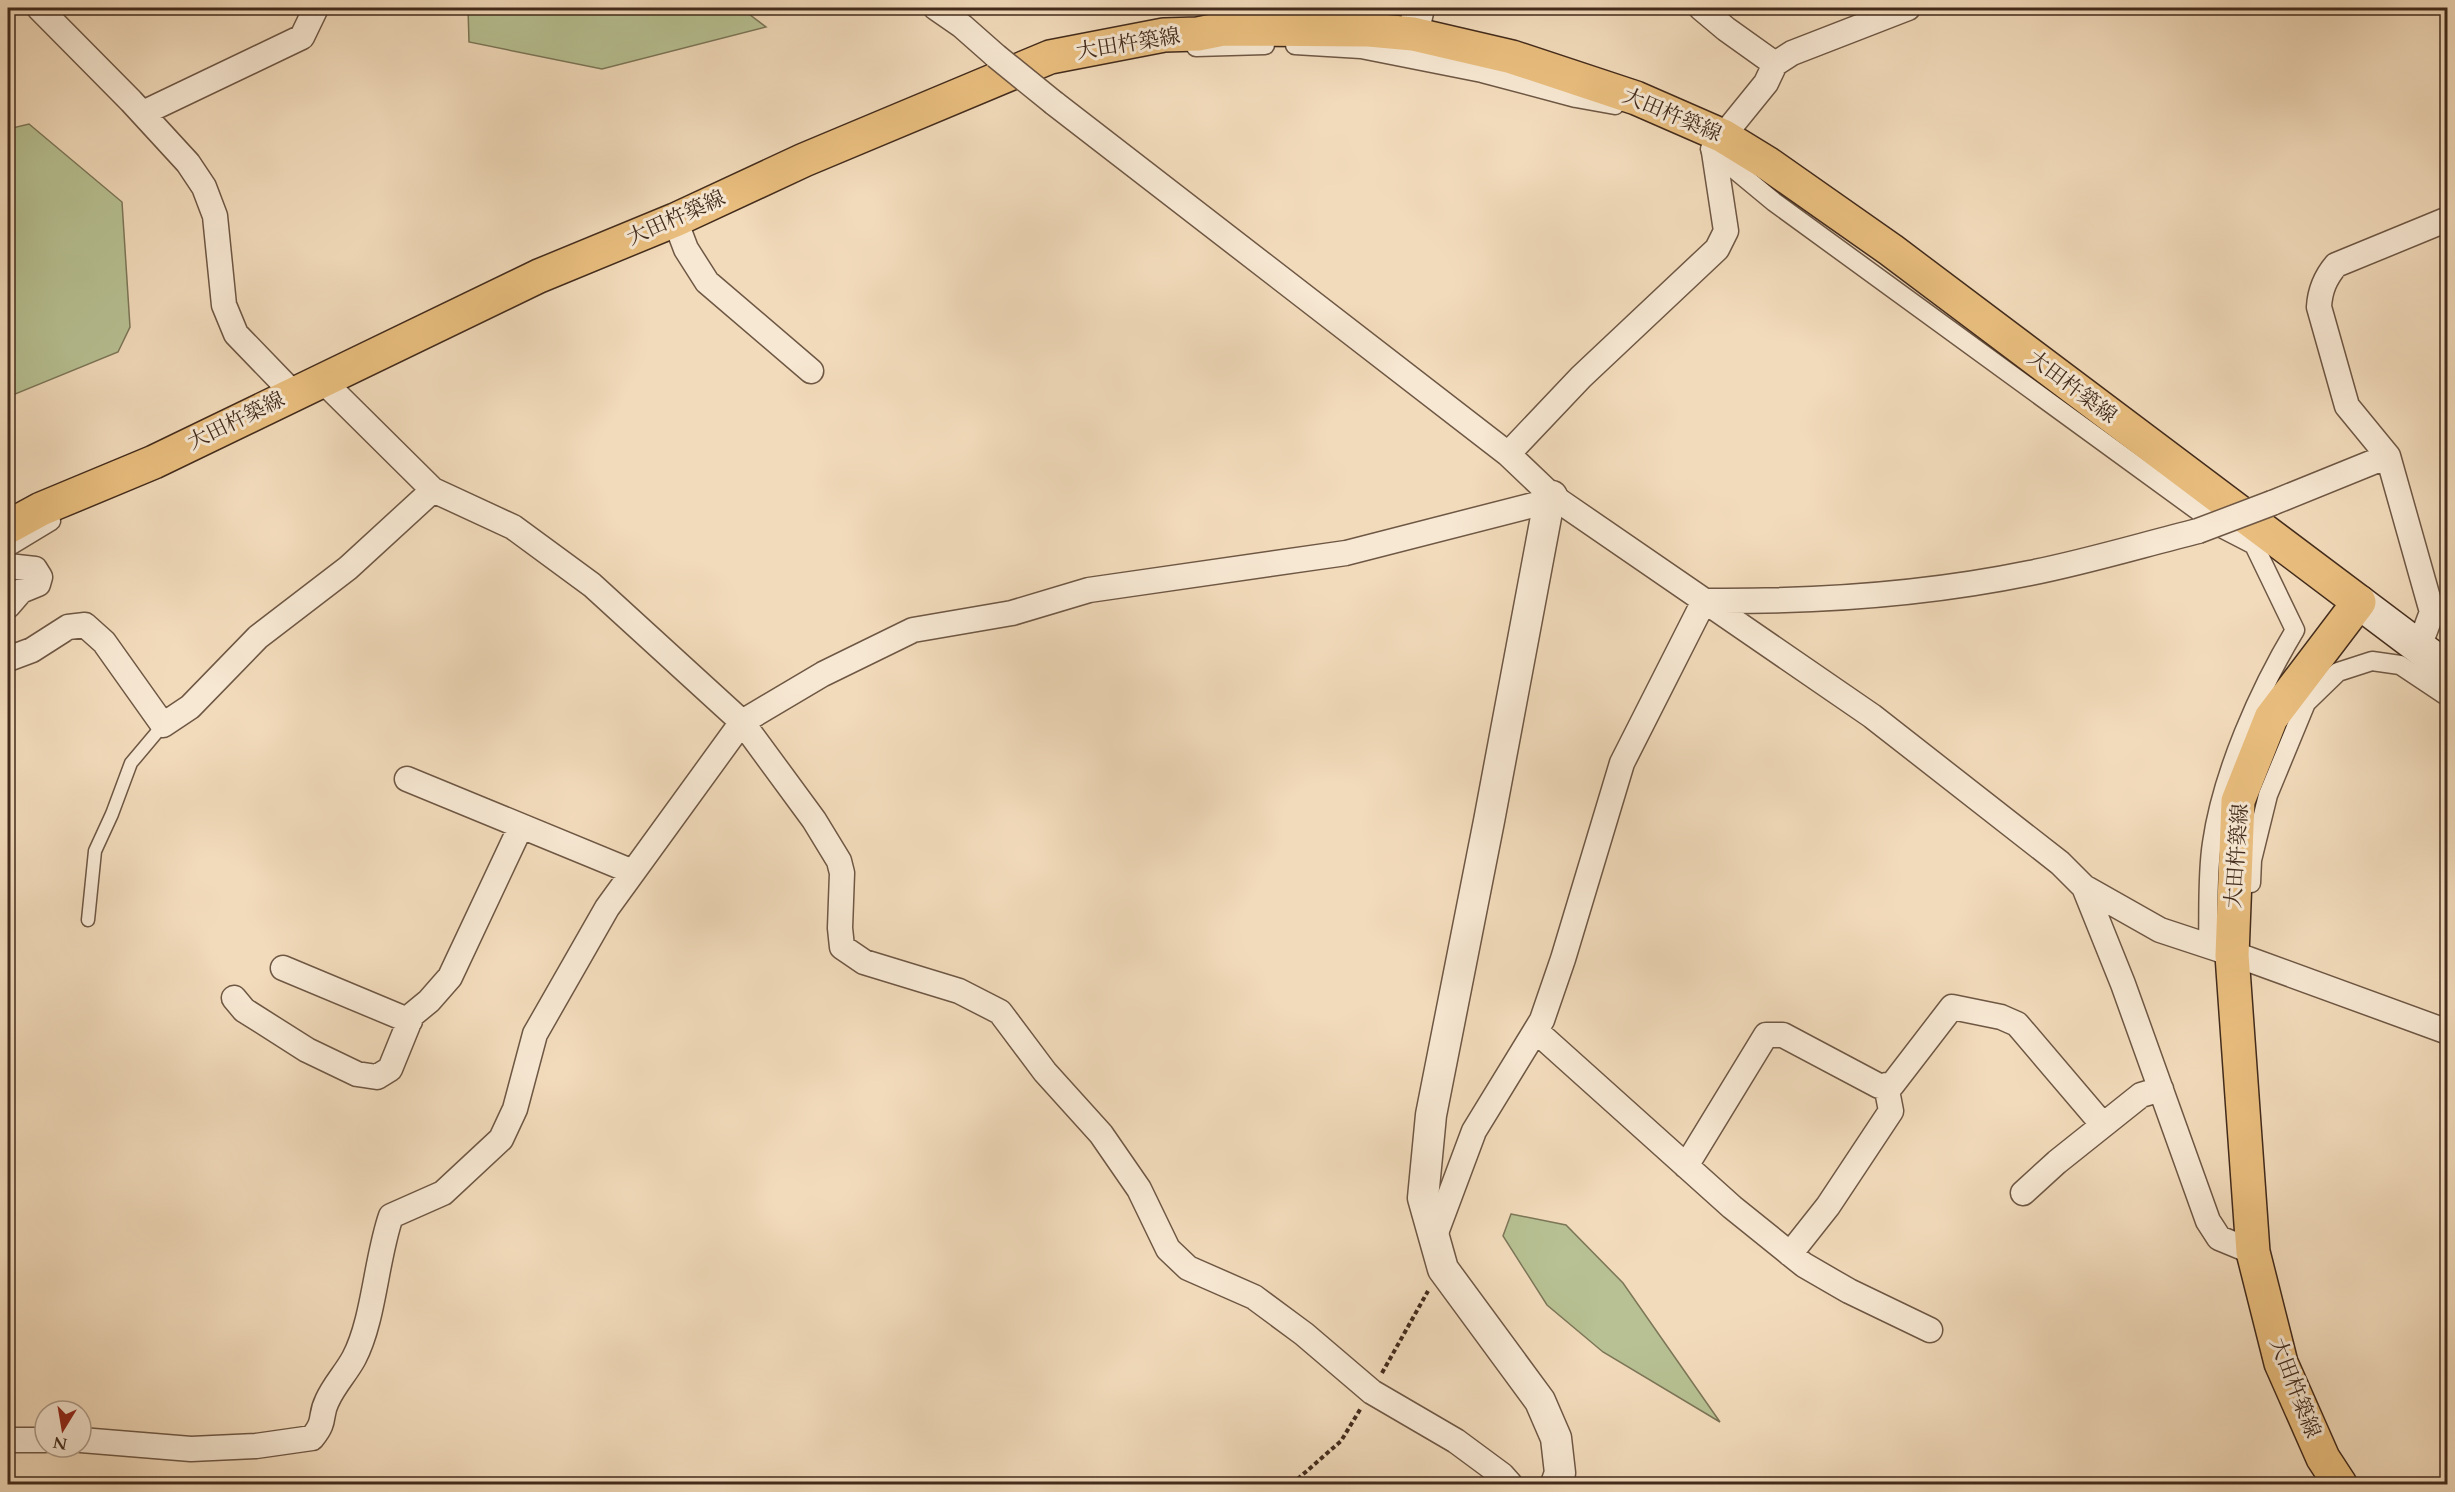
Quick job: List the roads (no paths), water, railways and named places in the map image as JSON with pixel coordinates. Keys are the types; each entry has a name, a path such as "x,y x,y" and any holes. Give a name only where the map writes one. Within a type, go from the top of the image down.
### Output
{"main road":[{"name":"大田杵築線","path":"8,527 41,509 154,462 313,388 539,276 676,223 804,160 1050,57 1164,35 1198,34 1223,29 1370,30 1416,21 1534,65 1636,98 1719,144 1767,163 1892,250 2359,602 2271,718 2238,801 2229,952 2253,1252 2281,1363 2323,1458 2340,1485"},
{"path":"2359,602 2448,669"}],"street":[{"path":"39,8 143,113 188,163 204,187 215,216 224,305 236,334 313,388 433,490 513,527 592,585 742,722 814,820 839,861 842,873 840,927 842,947 864,962 959,991 1000,1012 1045,1072 1101,1134 1139,1190 1167,1249 1188,1268 1254,1297 1304,1334 1372,1392 1456,1441 1502,1476 1510,1485"},
{"path":"143,113 302,37 314,8"},
{"path":"936,8 961,17 996,56 1508,454 1550,498 1872,716 2060,863 2084,887 2160,930 2229,952 2448,1032"},
{"path":"1701,8 1775,64"},
{"path":"1508,454 1581,377 1717,249 1726,231 1719,144 1766,83 1775,64 1803,49 1908,8"},
{"path":"811,371 707,282 686,249 676,223 713,217 1028,77 1178,48 1284,44 1361,49 1512,80 1576,98 1633,108 1719,144 1774,202 2223,529 2254,545 2295,630 2270,672 2222,792 2211,844 2229,952"},
{"path":"2419,647 2432,612 2388,456 2347,406 2319,307 2320,293 2326,276 2336,265 2448,219"},
{"path":"8,547 78,505 153,467 225,437 301,398 313,388"},
{"path":"1704,601 1767,601 1887,595 2030,573 2198,531 2388,456"},
{"path":"8,659 32,650 68,627 85,625 104,642 163,725 190,707 258,638 348,568 433,490"},
{"path":"93,1441 191,1449 256,1446 312,1438 322,1427 325,1404 336,1383 354,1358 365,1326 391,1216 443,1193 501,1139 515,1109 535,1034 607,908 742,722 822,674 913,630 1012,613 1089,590 1346,553 1550,498"},
{"path":"1550,498 1490,821 1431,1115 1423,1198 1443,1269 1540,1401 1556,1438 1560,1473 1556,1485"},
{"path":"8,566 35,569 40,577 38,584 21,591 8,606"},
{"path":"1434,1238 1474,1131 1542,1020 1563,959 1622,763 1704,601"},
{"path":"2229,952 2268,795 2306,703 2338,672 2372,661 2400,665 2448,697"},
{"path":"407,779 633,872"},
{"path":"234,998 244,1010 307,1050 357,1074 377,1077 390,1069 412,1015 429,1001 450,977 521,826"},
{"path":"2084,887 2123,984 2208,1221 2219,1238 2253,1252"},
{"path":"283,968 410,1021"},
{"path":"1686,1166 1766,1035 1783,1035 1879,1086 1892,1085 1952,1007 2001,1017 2018,1024 2103,1125"},
{"path":"1536,1031 1732,1207 1804,1265 1849,1292 1930,1330"},
{"path":"1790,1254 1828,1206 1892,1111 1886,1085"},
{"path":"2022,1193 2141,1095 2161,1089"},
{"path":"8,1440 33,1440"}],"lane":[{"path":"88,920 95,850 112,814 131,763 163,725"}]}
